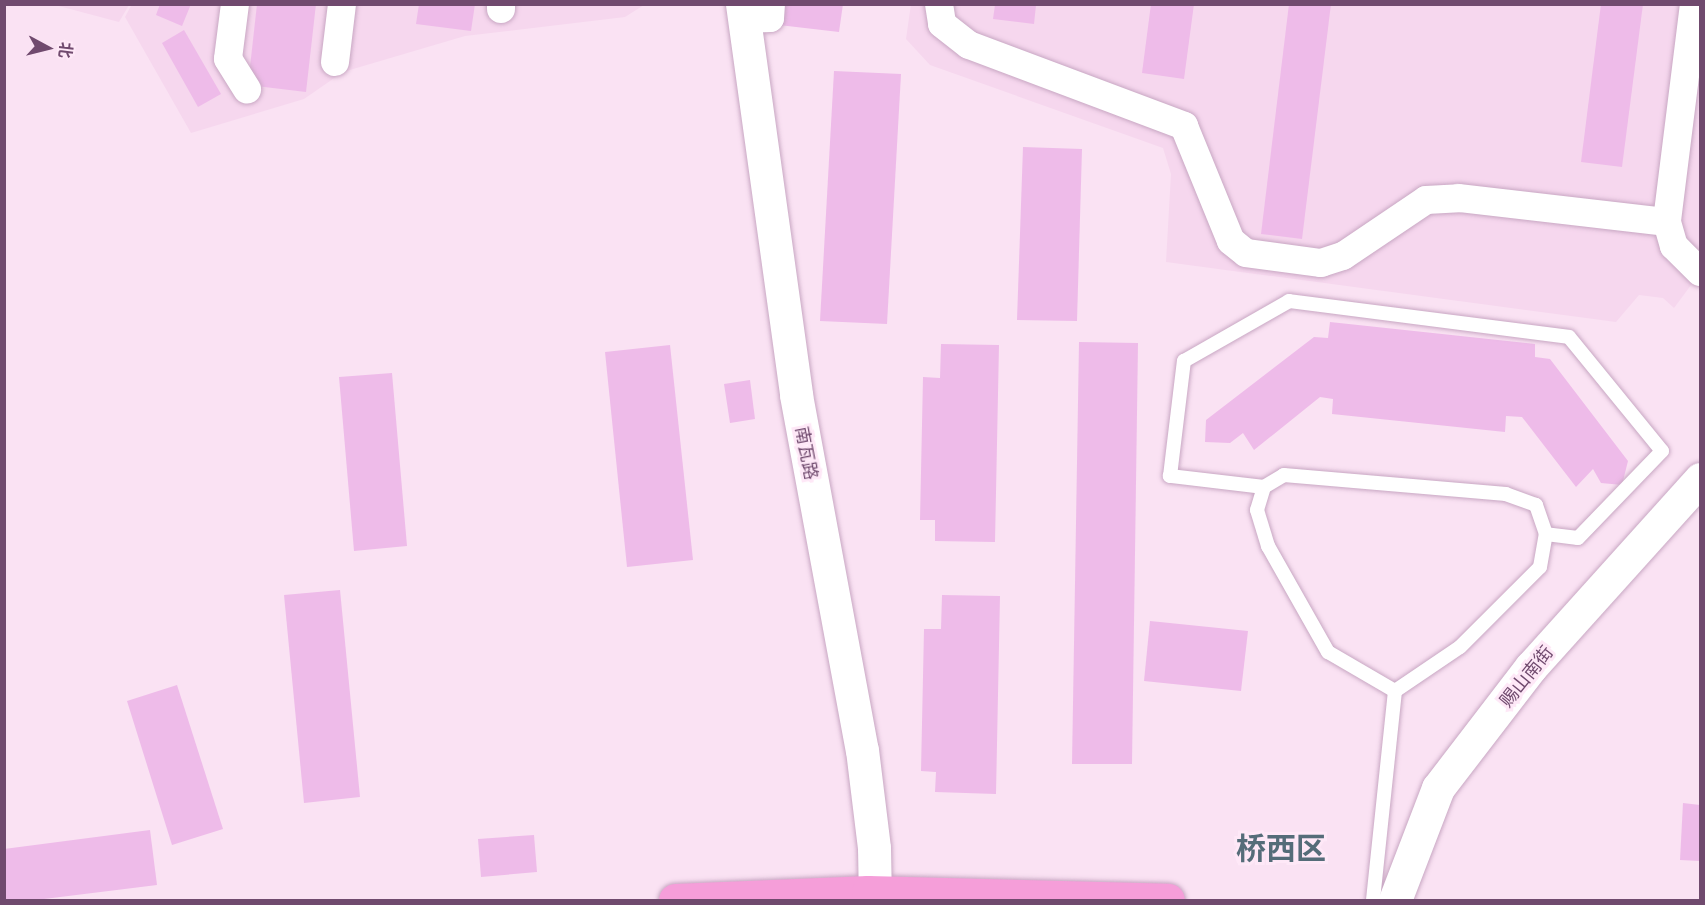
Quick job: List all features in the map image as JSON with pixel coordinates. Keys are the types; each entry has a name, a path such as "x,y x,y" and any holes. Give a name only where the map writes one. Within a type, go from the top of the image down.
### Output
{"main road":[{"path":"675,900 874,896 1167,900"}],"street":[{"path":"235,4 228,59 247,89"},
{"path":"335,62 342,4"},
{"path":"939,4 942,24 969,45 1184,126 1231,241 1246,253 1321,263 1343,256 1426,200 1459,198 1667,222"},
{"path":"1694,4 1667,222 1674,246 1701,272"},
{"name":"南瓦路","path":"752,9 796,395 862,750 874,848 874,896"},
{"name":"赐山南街","path":"1395,900 1438,788 1531,667 1701,479"}],"lane":[{"path":"1373,900 1395,691 1460,647 1540,567 1546,534 1536,505 1506,494 1284,475 1264,487 1170,476 1184,361 1288,301 1569,337 1662,451 1578,538 1546,534"},
{"path":"1264,487 1257,510 1268,546 1328,652 1395,691"}],"shaded area":[{"path":"129,4 119,22 55,5"},
{"path":"132,4 644,5 625,17 465,36 343,72 304,99 191,133 125,17"},
{"path":"911,4 1700,5 1700,273 1674,308 1663,298 1639,295 1616,322 1166,262 1171,174 1163,148 930,65 906,39"}],"building":[{"path":"160,4 191,4 182,26 156,15"},
{"path":"257,4 316,4 306,92 248,85"},
{"path":"419,4 475,4 471,31 416,24"},
{"path":"782,4 843,4 839,32 779,25"},
{"path":"1151,4 1194,4 1184,79 1142,73"},
{"path":"1289,4 1331,4 1302,239 1261,234"},
{"path":"1601,4 1643,4 1622,167 1581,162"},
{"path":"995,5 1036,5 1034,24 993,19"},
{"path":"184,30 221,94 198,107 162,43"},
{"path":"834,71 901,74 887,324 820,321"},
{"path":"1023,147 1082,149 1077,321 1017,320"},
{"path":"1330,322 1535,344 1535,357 1550,359 1628,461 1622,485 1601,483 1593,469 1576,487 1522,417 1506,416 1505,432 1332,414 1333,399 1320,397 1254,450 1243,433 1230,443 1205,442 1206,420 1314,337 1328,338"},
{"path":"1079,342 1138,343 1132,764 1072,764"},
{"path":"941,344 999,345 995,542 935,541 935,520 920,520 923,377 940,378"},
{"path":"670,345 693,560 627,567 605,352"},
{"path":"392,373 407,546 354,551 339,377"},
{"path":"750,380 755,419 730,423 724,384"},
{"path":"340,590 360,797 304,803 284,595"},
{"path":"942,595 1000,596 996,794 935,792 936,772 921,771 924,629 941,629"},
{"path":"1150,621 1248,631 1241,691 1144,681"},
{"path":"177,685 223,829 172,845 127,701"},
{"path":"1683,803 1700,805 1700,861 1680,860"},
{"path":"150,830 157,885 36,900 4,900 4,849"},
{"path":"534,835 537,872 481,877 478,839"}],"district":[{"name":"桥西区","path":"1281,848"}]}
